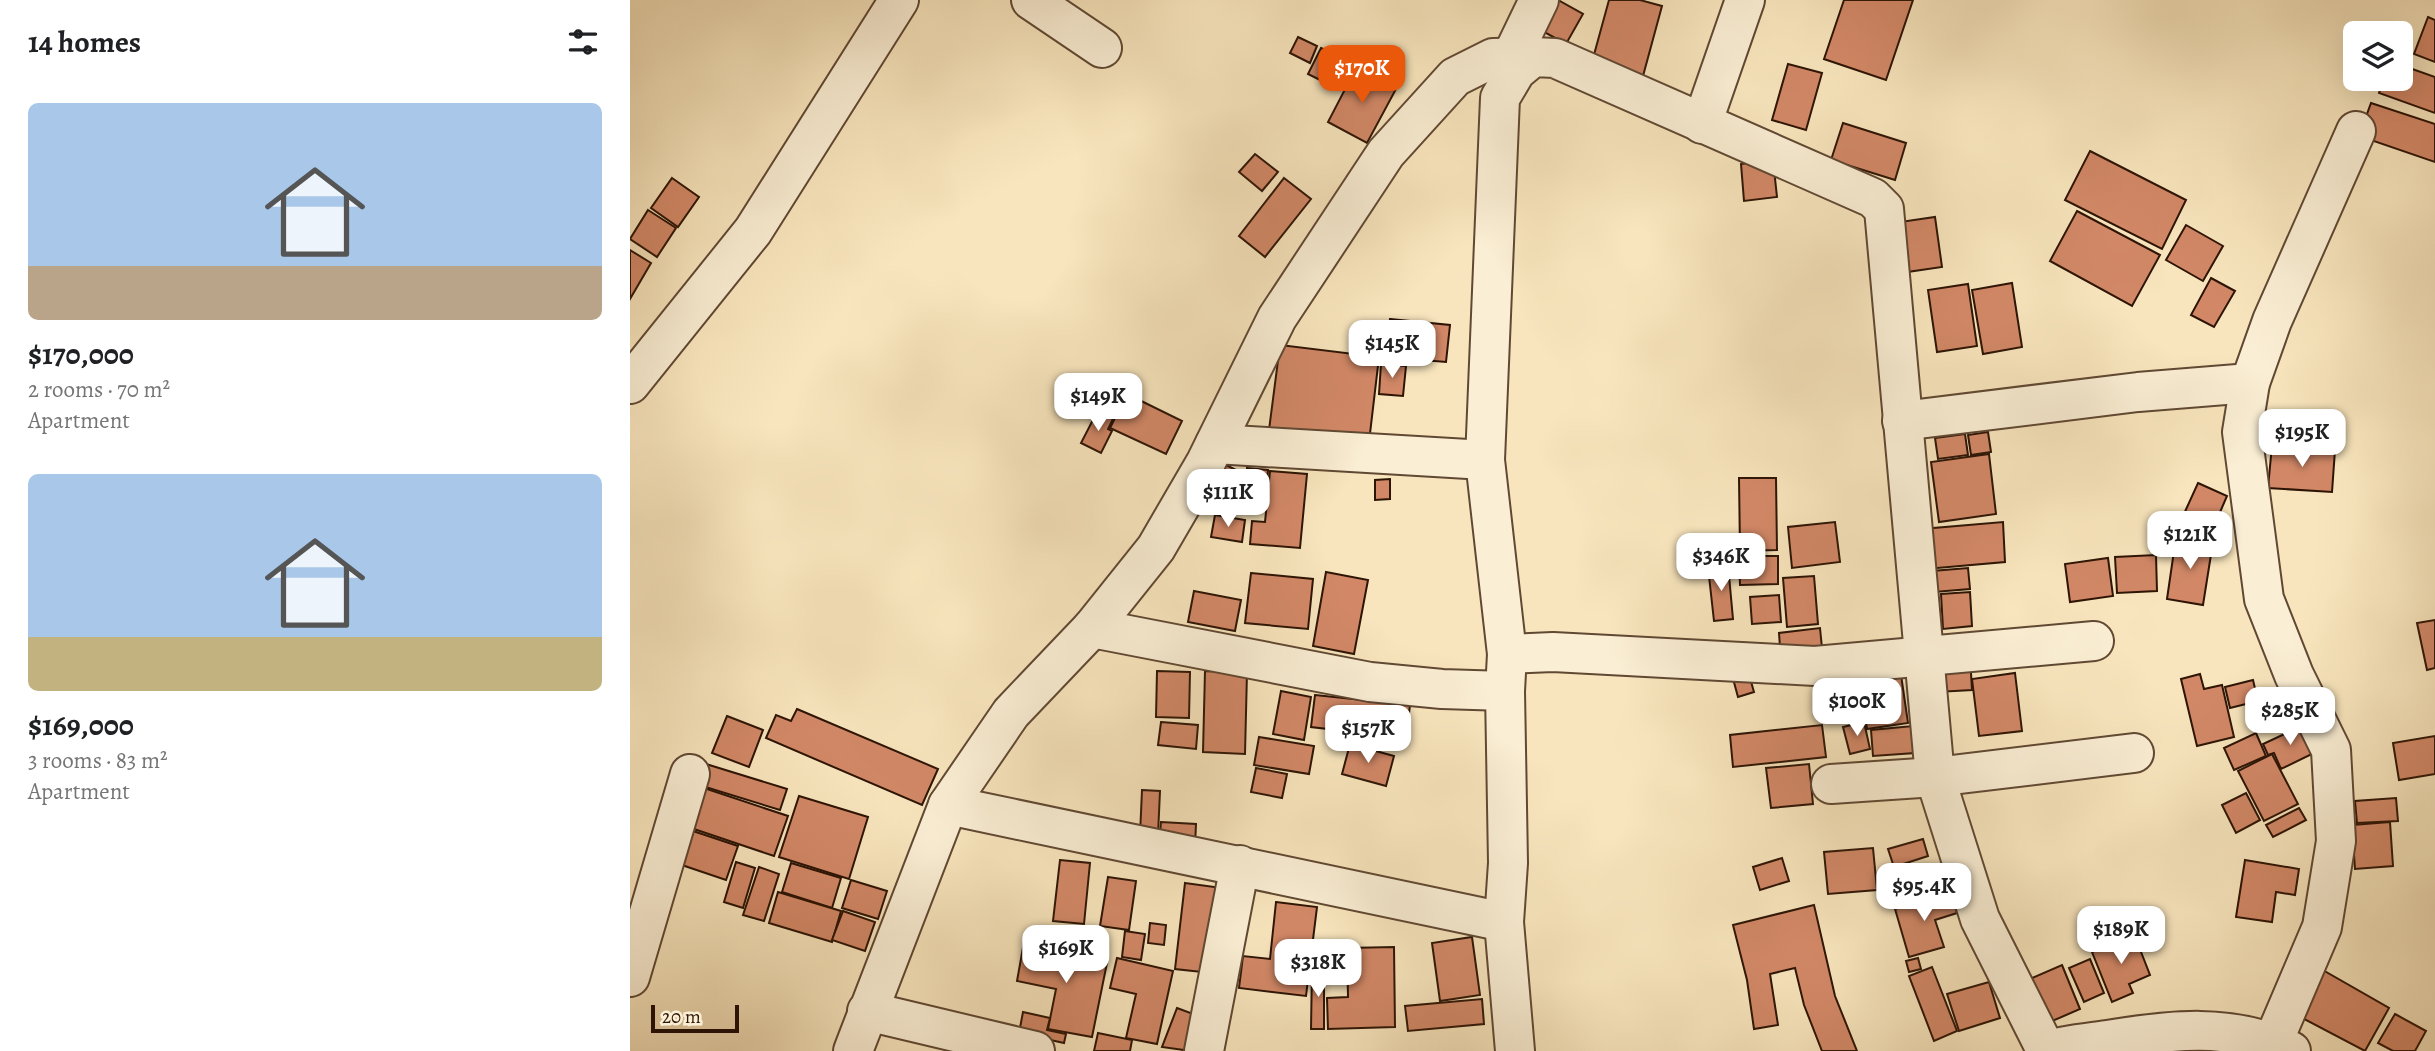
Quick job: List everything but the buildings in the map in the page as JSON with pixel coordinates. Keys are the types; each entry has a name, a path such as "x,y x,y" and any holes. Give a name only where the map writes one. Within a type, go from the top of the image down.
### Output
{"street":[{"path":"630,384 752,231 899,0"},
{"path":"1031,0 1102,48"},
{"path":"1516,1051 1504,922 1508,863 1504,691 1507,654 1485,460 1500,98 1522,57 1539,0"},
{"path":"1702,124 1745,0"},
{"path":"853,1051 948,805 1011,713 1092,628 1156,548 1215,444 1277,318 1386,153 1455,76 1493,58 1522,57 1555,58 1873,198 1884,209 1935,777 1980,919 2045,1050 2156,1032 2206,1029 2282,1047 2322,927 2336,841 2331,750 2294,675 2264,599 2242,432 2250,383 2272,321 2356,131"},
{"path":"1902,421 2138,392 2250,383"},
{"path":"1215,444 1485,460"},
{"path":"1092,628 1370,682 1442,690 1504,691"},
{"path":"1507,654 1553,652 1815,666 2094,641"},
{"path":"1831,784 1935,777 2134,753"},
{"path":"630,977 690,774"},
{"path":"948,805 1504,922"},
{"path":"1204,1051 1240,865"},
{"path":"867,1011 1035,1051"}]}
